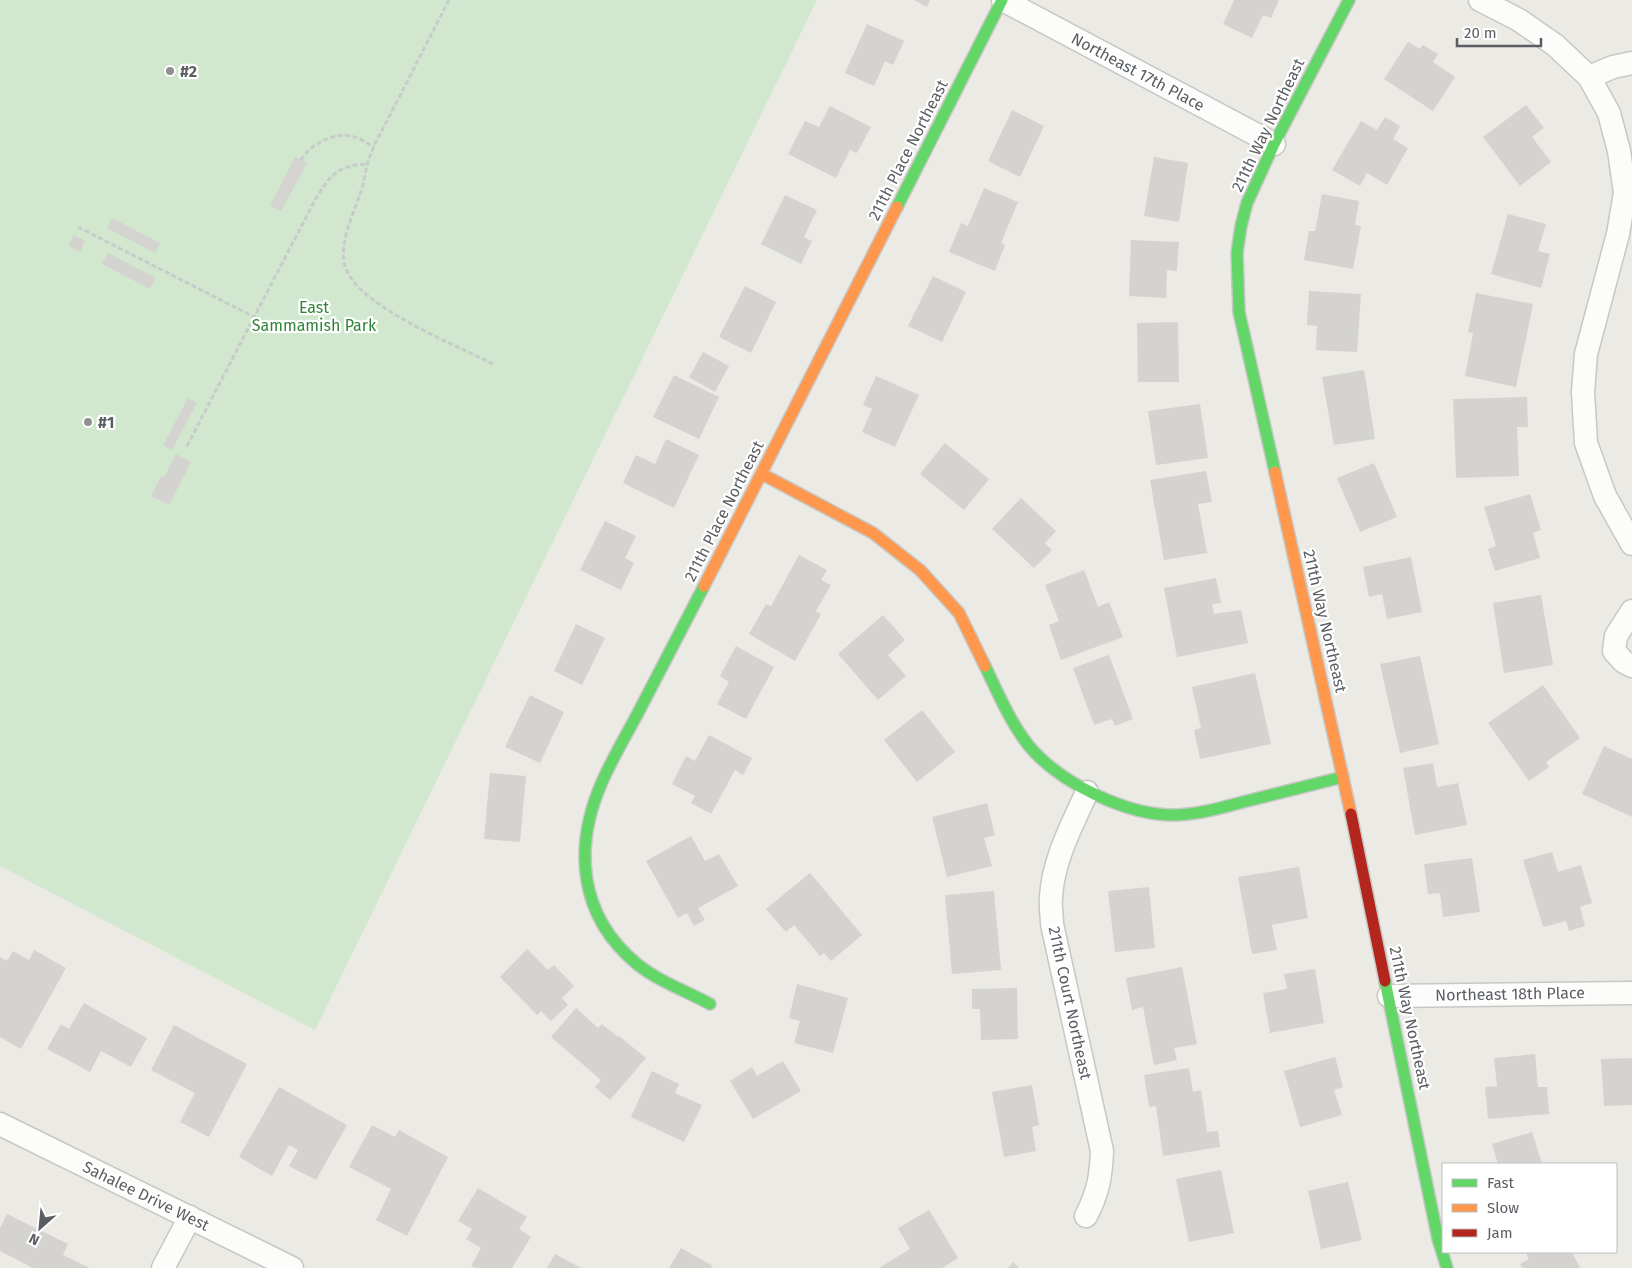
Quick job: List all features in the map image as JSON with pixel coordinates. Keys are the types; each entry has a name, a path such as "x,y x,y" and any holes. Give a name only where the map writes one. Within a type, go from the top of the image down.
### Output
{"street":[{"name":"Northeast 17th Place","path":"1003,0 1274,144"},
{"name":"211th Place Northeast","path":"710,1004 660,978 637,963 612,939 595,914 584,869 585,841 591,811 602,782 762,474 1003,0"},
{"name":"211th Way Northeast","path":"1349,0 1274,144 1248,204 1241,226 1237,260 1239,312 1343,777 1442,1252"},
{"path":"1480,0 1519,20 1555,45 1589,77 1625,145 1625,193 1618,234 1586,354 1583,392 1586,442 1605,496 1632,544"},
{"path":"1589,77 1613,67 1632,63"},
{"path":"762,474 873,533 920,570 959,613 1008,714 1029,746 1055,770 1087,792 1138,810 1175,815 1205,812 1343,777"},
{"path":"1632,611 1616,636 1614,651 1624,662 1632,666"},
{"name":"211th Court Northeast","path":"1086,1216 1095,1199 1101,1175 1102,1151 1052,924 1051,898 1054,874 1063,847 1087,792"},
{"name":"Northeast 18th Place","path":"1389,996 1632,993"},
{"name":"Sahalee Drive West","path":"0,1124 292,1268"},
{"path":"163,1268 190,1217"},
{"name":"211th Way Northeast","path":"1442,1253 1447,1268"}],"path":[{"path":"449,0 367,164 362,189 350,222 344,249 346,269 359,288 377,304 495,365"},
{"path":"301,160 306,153 325,139 344,136 359,138 374,147"},
{"path":"187,446 326,181 340,170 352,164 367,164"},
{"path":"78,227 254,317"}],"green space":[{"name":"East Sammamish Park","path":"0,0 817,0 315,1030 0,866"}],"building":[{"path":"914,0 930,0 927,7"},
{"path":"1234,0 1279,0 1271,18 1263,15 1252,38 1223,24"},
{"path":"867,24 904,41 893,65 885,61 874,86 845,73"},
{"path":"1408,42 1420,49 1423,45 1438,54 1433,62 1455,77 1433,111 1384,79"},
{"path":"1526,105 1544,128 1532,137 1551,162 1520,186 1483,137"},
{"path":"830,106 871,127 857,153 850,150 836,178 788,154 805,121 819,127"},
{"path":"1012,110 1044,126 1020,177 988,161"},
{"path":"1385,117 1400,126 1393,139 1408,148 1387,185 1367,173 1360,186 1332,170 1361,121 1377,130"},
{"path":"295,157 307,163 281,211 270,206"},
{"path":"1154,157 1188,163 1179,222 1144,216"},
{"path":"984,188 1018,202 1001,243 1005,245 995,271 949,252 961,223 968,226"},
{"path":"1322,194 1359,201 1355,225 1361,226 1353,269 1304,260 1309,231 1315,231"},
{"path":"785,195 817,210 804,237 812,241 801,264 761,244"},
{"path":"1508,214 1546,224 1538,251 1550,254 1541,288 1491,274"},
{"path":"112,218 160,243 155,253 107,228"},
{"path":"74,235 85,241 80,252 68,246"},
{"path":"1131,240 1179,242 1177,271 1167,270 1166,298 1129,296"},
{"path":"108,253 156,278 150,289 102,264"},
{"path":"933,276 966,292 942,342 908,326"},
{"path":"745,286 776,302 751,353 719,337"},
{"path":"1309,291 1361,294 1357,352 1316,350 1317,326 1307,325"},
{"path":"1476,293 1533,304 1516,387 1465,376 1473,333 1468,332"},
{"path":"1178,322 1179,382 1138,382 1137,323"},
{"path":"703,352 729,366 715,392 689,377"},
{"path":"1364,370 1375,439 1334,445 1322,377"},
{"path":"674,375 719,397 699,439 653,417"},
{"path":"876,376 919,395 895,447 862,432 872,409 863,405"},
{"path":"1527,397 1528,427 1517,427 1519,476 1456,478 1453,399"},
{"path":"188,398 197,403 172,450 163,445"},
{"path":"1200,404 1208,458 1156,465 1148,411"},
{"path":"666,439 699,455 674,508 623,483 636,455 655,464"},
{"path":"945,443 989,479 964,510 920,474"},
{"path":"176,454 191,462 169,505 151,496 161,476 164,477"},
{"path":"1374,463 1397,517 1360,532 1337,478"},
{"path":"1206,471 1212,502 1198,504 1207,553 1164,560 1150,480"},
{"path":"1530,494 1541,530 1533,533 1540,558 1495,571 1488,549 1496,546 1484,507"},
{"path":"1021,498 1056,531 1045,543 1052,550 1034,568 992,529"},
{"path":"605,521 636,536 625,558 634,563 621,590 580,570"},
{"path":"799,555 827,570 821,580 831,585 816,611 821,614 795,661 749,634 766,604 771,606"},
{"path":"1411,557 1422,612 1387,619 1382,594 1369,597 1363,567"},
{"path":"1084,570 1098,607 1109,602 1123,637 1061,660 1049,625 1059,621 1045,585"},
{"path":"1216,578 1221,603 1212,604 1214,614 1241,610 1248,643 1177,657 1164,588"},
{"path":"1541,595 1553,665 1504,673 1493,603"},
{"path":"883,615 905,640 888,655 906,676 878,700 838,654"},
{"path":"576,624 605,638 582,685 554,671"},
{"path":"736,646 774,667 746,719 717,704 729,682 720,676"},
{"path":"1109,655 1133,719 1115,726 1112,719 1094,725 1073,668"},
{"path":"1420,656 1439,744 1400,753 1380,664"},
{"path":"1255,673 1271,744 1200,759 1194,730 1201,728 1192,687"},
{"path":"1543,685 1580,738 1546,762 1549,767 1529,781 1488,723"},
{"path":"530,695 564,712 540,763 505,747"},
{"path":"922,710 955,752 917,782 884,740"},
{"path":"709,735 752,758 743,775 735,770 711,814 691,803 695,796 672,784 686,756 695,761"},
{"path":"1604,746 1632,759 1632,817 1582,794"},
{"path":"1433,763 1437,787 1458,783 1467,825 1415,835 1403,768"},
{"path":"490,773 526,776 520,842 484,839"},
{"path":"987,803 995,835 984,838 992,866 947,877 932,817"},
{"path":"691,836 705,861 719,854 738,886 698,908 705,920 694,926 687,913 678,918 646,861"},
{"path":"1552,852 1558,872 1581,865 1592,903 1580,907 1585,926 1569,931 1566,921 1543,927 1523,860"},
{"path":"1472,858 1480,912 1443,917 1440,893 1428,894 1424,864"},
{"path":"1299,867 1308,918 1272,925 1277,950 1252,954 1238,877"},
{"path":"810,873 862,935 831,961 824,953 820,956 794,925 786,932 766,909"},
{"path":"1149,887 1155,948 1115,952 1108,891"},
{"path":"994,891 1001,970 952,974 945,895"},
{"path":"527,949 548,970 554,965 574,986 562,998 568,1005 551,1021 541,1011 537,1015 500,977"},
{"path":"34,950 66,968 21,1049 0,1037 0,957 7,961 13,951 29,960"},
{"path":"1182,967 1197,1044 1174,1048 1177,1060 1154,1065 1143,1007 1132,1010 1126,978"},
{"path":"1315,969 1324,1023 1270,1033 1263,993 1287,989 1284,974"},
{"path":"797,984 848,998 833,1053 794,1043 800,1021 789,1018"},
{"path":"1017,988 1018,1039 981,1040 980,1009 972,1009 972,989"},
{"path":"84,1003 147,1038 131,1067 101,1051 90,1072 47,1049 61,1024 69,1029"},
{"path":"576,1008 598,1028 602,1024 646,1058 610,1100 595,1087 601,1080 551,1037"},
{"path":"174,1025 247,1064 209,1137 180,1122 195,1093 151,1070"},
{"path":"1535,1054 1538,1087 1547,1087 1549,1114 1488,1119 1485,1087 1497,1086 1494,1058"},
{"path":"1335,1057 1343,1087 1334,1090 1342,1115 1300,1127 1284,1071"},
{"path":"1632,1058 1632,1105 1604,1106 1601,1059"},
{"path":"783,1061 801,1091 753,1119 730,1081 752,1067 757,1076"},
{"path":"1189,1068 1193,1092 1201,1090 1207,1132 1218,1131 1220,1147 1163,1156 1156,1106 1149,1107 1144,1075"},
{"path":"652,1071 679,1084 675,1093 702,1105 684,1142 631,1117"},
{"path":"1032,1085 1039,1125 1032,1127 1036,1151 1004,1157 992,1092"},
{"path":"279,1087 347,1125 316,1180 289,1166 298,1150 289,1145 272,1176 239,1157"},
{"path":"372,1125 395,1137 399,1130 448,1157 407,1236 376,1220 391,1189 349,1167"},
{"path":"1532,1132 1542,1163 1498,1163 1492,1144"},
{"path":"1221,1170 1234,1233 1189,1242 1176,1179"},
{"path":"1348,1182 1362,1240 1321,1249 1308,1191"},
{"path":"478,1188 527,1217 519,1229 531,1237 512,1268 475,1268 471,1266 481,1248 466,1239 472,1229 458,1221"},
{"path":"929,1210 958,1258 942,1268 879,1268 910,1249 898,1228"},
{"path":"7,1214 68,1244 63,1255 90,1268 33,1268 0,1251 0,1228"},
{"path":"681,1248 713,1266 711,1268 669,1268"},
{"path":"1526,1253 1572,1253 1580,1268 1522,1268 1520,1264 1529,1259"},
{"path":"555,1254 581,1268 547,1268"},
{"path":"1013,1262 1019,1268 1008,1268"}],"traffic: fast":[{"path":"897,207 1002,0"},
{"path":"1275,472 1239,312 1237,253 1241,226 1247,203 1274,144 1349,0"},
{"path":"704,586 602,782 587,832 585,856 587,880 593,903 603,925 618,945 645,970 710,1004"},
{"path":"985,666 1016,727 1029,746 1042,760 1058,773 1096,795 1137,810 1157,814 1176,815 1194,813 1343,777"},
{"path":"1385,981 1442,1252"},
{"path":"1442,1253 1447,1268"}],"traffic: slow":[{"path":"704,586 897,207"},
{"path":"1275,472 1351,814"},
{"path":"762,474 873,533 920,570 959,613 985,666"}],"traffic: jam":[{"path":"1351,814 1385,981"}],"place":[{"name":"#2","path":"170,71"},
{"name":"#1","path":"88,422"}]}
